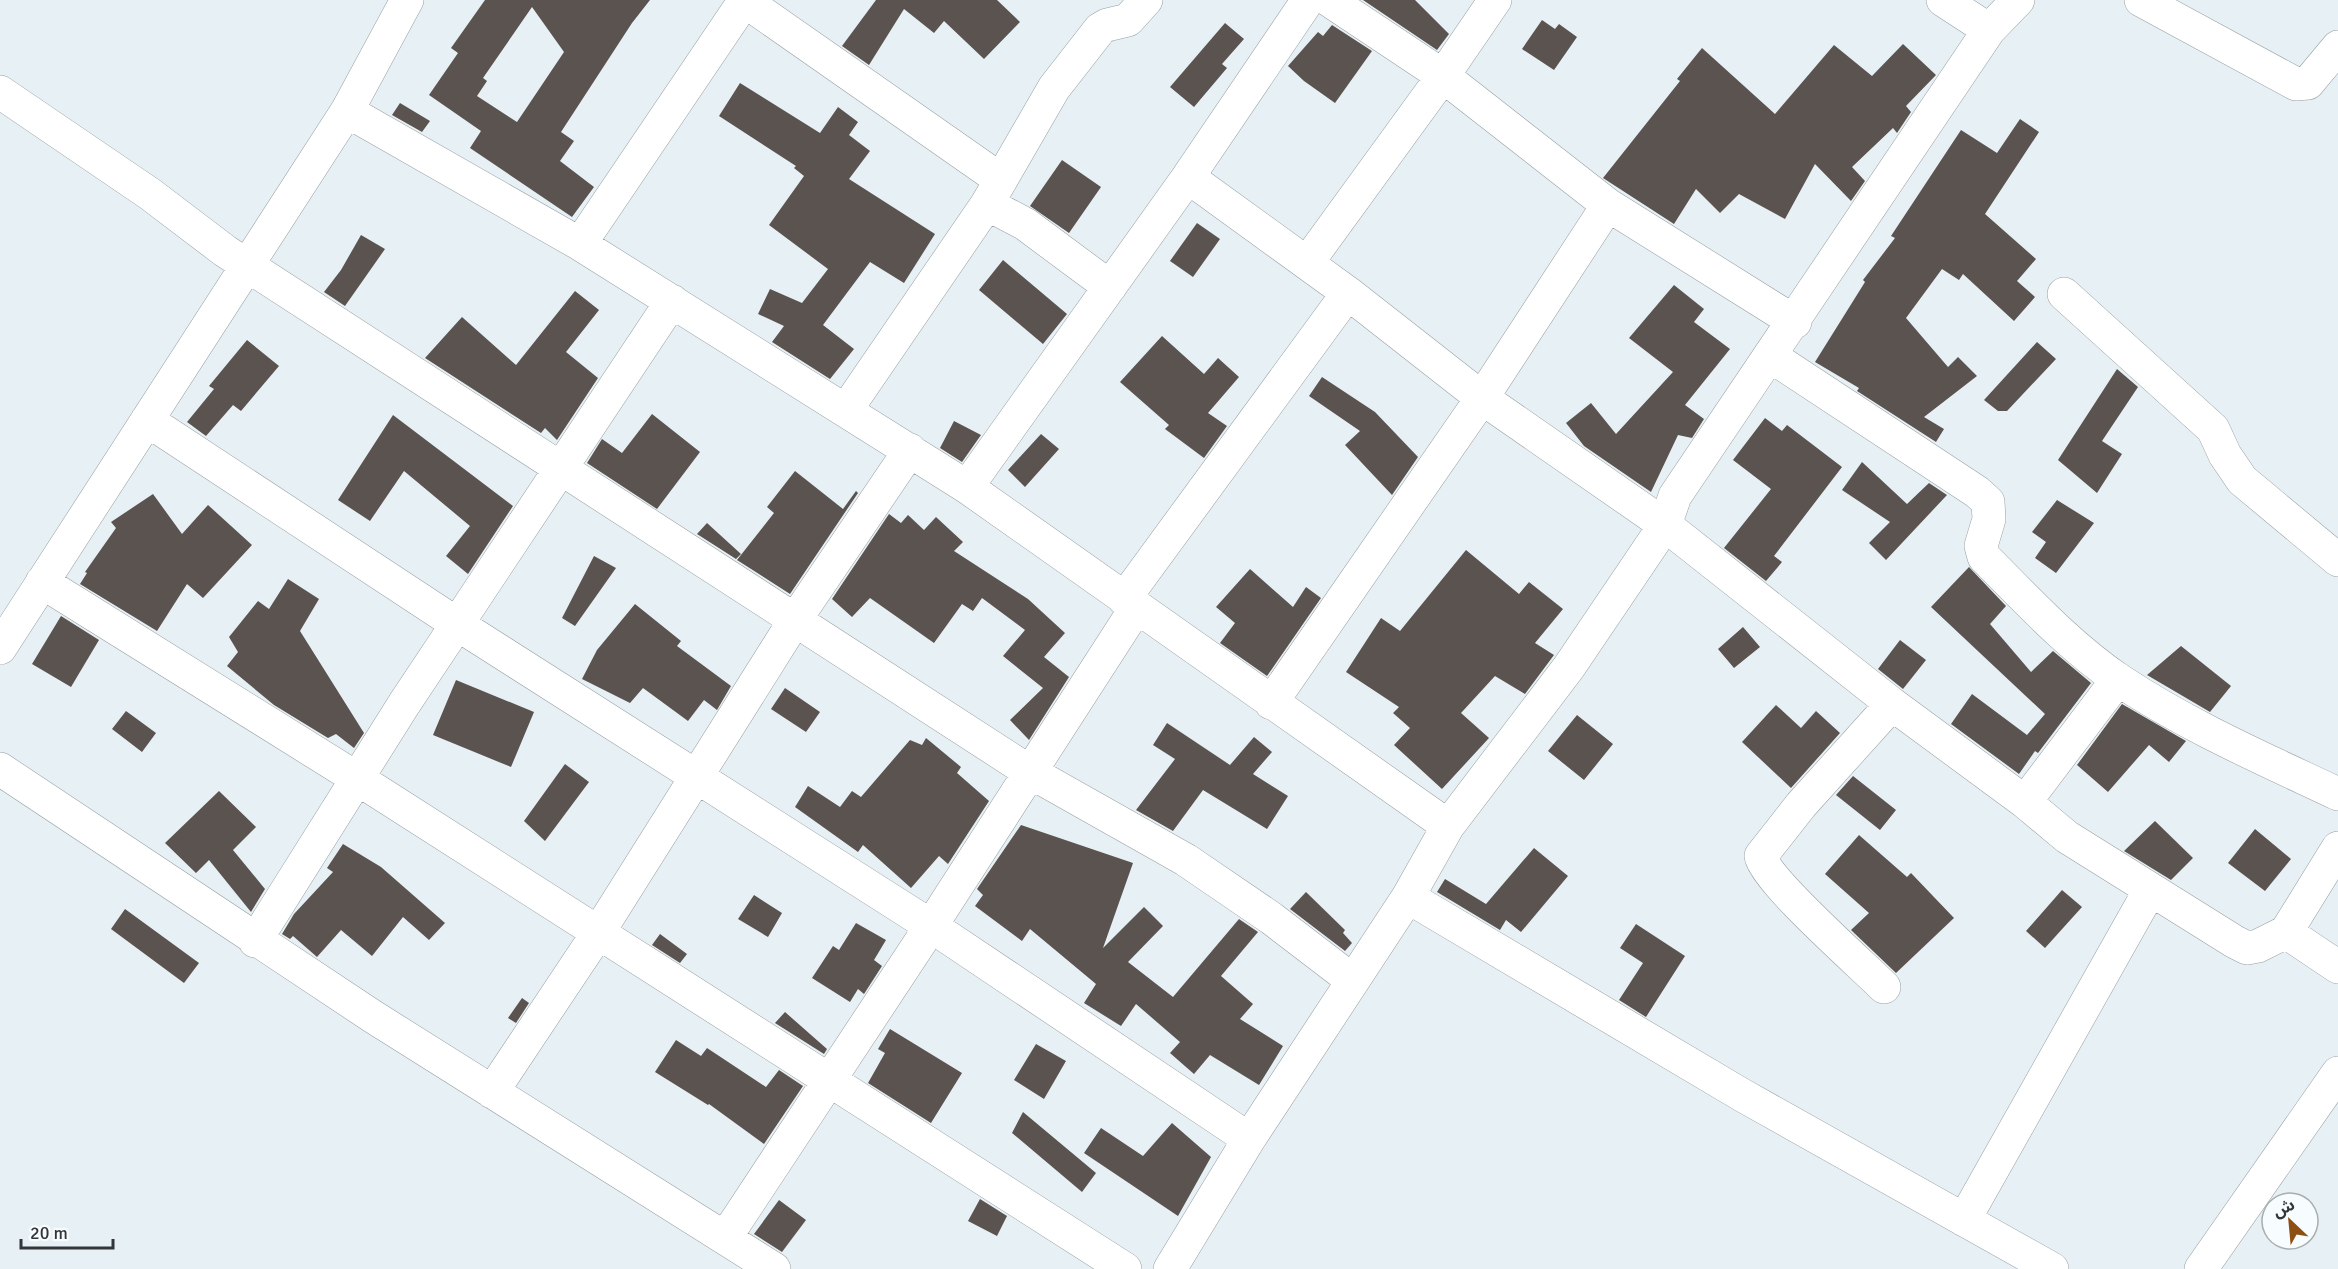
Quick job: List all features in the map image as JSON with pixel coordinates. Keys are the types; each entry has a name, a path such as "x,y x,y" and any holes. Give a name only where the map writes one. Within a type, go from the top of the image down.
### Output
{"street":[{"path":"0,648 249,266 347,111 407,0"},
{"path":"580,244 745,0 994,192 1026,224 1110,286"},
{"path":"846,410 994,192 1054,88 1093,37 1107,25 1128,20 1146,0"},
{"path":"967,487 1188,177 1308,0"},
{"path":"1329,0 1443,76 1608,206 1795,322"},
{"path":"1307,262 1443,76 1495,0"},
{"path":"1943,0 1989,30"},
{"path":"1170,1269 1249,1139 1408,897 1448,826 1569,667 1665,525 1675,496 1772,357 1989,30 2018,0"},
{"path":"2141,0 2296,84 2308,83 2338,47"},
{"path":"0,92 249,266 560,469 1030,772 1186,860 1271,918 1352,980"},
{"path":"347,111 580,244 967,487 1448,826"},
{"path":"1188,177 1307,262 1482,398 1665,525 1892,704 2025,802 2067,837 2247,948 2258,946 2286,932 2338,848"},
{"path":"1271,703 1482,398 1608,206"},
{"path":"725,1238 1030,772 1130,604 1348,293"},
{"path":"2064,294 2213,429 2225,455 2242,480 2338,560"},
{"path":"255,941 457,624 672,301"},
{"path":"1772,357 1977,492 1988,502 1989,519 1981,546 1984,557 2056,628 2118,679 2185,720 2338,795"},
{"path":"147,420 457,624 931,926 1249,1139"},
{"path":"492,1092 598,933 795,620 910,450"},
{"path":"42,582 358,779 1125,1269"},
{"path":"2025,802 2118,679"},
{"path":"1884,987 1779,885 1762,864 1761,856 1801,805 1892,704"},
{"path":"0,769 255,941 774,1269"},
{"path":"1964,1220 2150,890"},
{"path":"1408,897 1742,1095 2052,1269"},
{"path":"2286,932 2338,967"},
{"path":"2200,1269 2338,1073"}],"building":[{"path":"485,0 650,0 632,23 561,132 574,141 560,161 594,187 572,217 470,148 481,131 429,95 458,53 451,48","holes":["532,7 564,52 517,122 477,96 487,81 483,78"]},
{"path":"876,0 997,0 1020,22 984,59 944,21 934,33 904,9 869,65 842,46"},
{"path":"1363,0 1415,0 1449,34 1437,50"},
{"path":"1542,20 1555,29 1559,24 1577,37 1554,70 1522,49"},
{"path":"1225,23 1244,39 1222,64 1227,68 1194,107 1170,87"},
{"path":"1332,25 1372,51 1335,103 1304,81 1288,66 1318,32 1323,36"},
{"path":"1903,44 1936,75 1906,106 1911,112 1897,133 1893,128 1852,167 1865,181 1851,201 1815,164 1785,219 1739,194 1720,213 1696,189 1674,224 1603,178 1680,81 1677,79 1702,48 1775,114 1834,45 1872,76"},
{"path":"740,83 820,133 838,107 858,122 849,135 870,151 849,179 935,234 904,283 870,262 823,325 854,349 830,379 772,342 784,326 758,314 770,289 802,303 828,269 769,225 804,176 794,168 796,166 719,116"},
{"path":"400,103 430,121 422,132 392,115"},
{"path":"2020,119 2039,132 1985,214 2036,259 2017,281 2035,297 2014,321 1963,274 1959,280 1942,269 1906,318 1948,367 1958,357 1977,376 1924,417 1944,429 1936,442 1857,391 1859,388 1815,362 1865,282 1863,280 1895,238 1891,236 1961,130 1997,153"},
{"path":"1062,160 1101,187 1069,233 1030,206"},
{"path":"1197,223 1220,239 1193,277 1170,261"},
{"path":"361,235 385,249 345,306 324,292 341,270"},
{"path":"1003,260 1067,314 1043,344 979,290"},
{"path":"1674,285 1704,309 1694,322 1730,349 1685,405 1704,419 1692,438 1678,435 1651,492 1584,446 1566,423 1591,403 1616,434 1673,372 1629,338"},
{"path":"575,291 599,310 566,352 598,378 557,440 545,428 541,433 425,358 462,317 516,365"},
{"path":"1162,336 1204,374 1218,358 1239,377 1208,413 1227,426 1204,458 1165,429 1169,425 1120,382"},
{"path":"247,340 279,366 241,411 233,405 206,436 187,422 214,389 209,386"},
{"path":"2037,342 2056,359 2007,411 1998,411 1984,400"},
{"path":"2117,369 2138,387 2102,441 2122,454 2097,493 2058,460"},
{"path":"1322,377 1375,412 1418,457 1392,495 1345,445 1360,431 1309,396"},
{"path":"652,414 700,452 657,509 587,463 602,439 622,453"},
{"path":"393,415 513,506 468,574 446,556 470,526 404,471 370,521 338,500"},
{"path":"1765,418 1782,431 1787,425 1842,467 1774,556 1782,562 1766,581 1724,548 1771,489 1733,460"},
{"path":"954,421 981,435 962,462 940,448"},
{"path":"1041,434 1059,449 1025,487 1008,470"},
{"path":"1862,462 1907,504 1929,483 1947,495 1886,560 1869,543 1890,522 1842,490"},
{"path":"795,471 843,509 856,491 858,493 790,594 737,560 774,513 767,507"},
{"path":"153,494 182,534 208,505 252,545 203,598 187,584 157,631 80,584 87,573 85,572 116,528 111,522"},
{"path":"2057,500 2094,523 2056,573 2035,558 2046,542 2032,532"},
{"path":"889,514 901,523 908,515 924,530 936,517 963,542 954,551 1028,599 1065,633 1044,657 1069,677 1029,740 1010,720 1043,688 1003,656 1025,630 982,598 973,611 962,604 934,643 870,598 852,617 832,599"},
{"path":"707,523 741,554 736,559 697,534"},
{"path":"1466,550 1519,594 1529,582 1563,609 1535,643 1554,655 1525,694 1495,676 1461,713 1489,738 1442,789 1394,745 1410,728 1393,713 1399,707 1346,672 1381,618 1400,631"},
{"path":"594,556 616,568 575,626 562,618"},
{"path":"1969,567 2006,606 1990,624 2031,672 2053,651 2091,683 2038,753 2035,751 2019,774 1951,724 1972,694 2027,735 2045,714 1931,607"},
{"path":"1250,569 1293,607 1306,587 1321,598 1267,676 1220,643 1235,623 1216,607"},
{"path":"288,579 319,599 300,631 364,733 354,748 336,734 328,738 274,705 227,666 238,652 229,637 258,601 269,609"},
{"path":"635,604 681,641 677,646 731,686 717,710 704,700 688,721 643,688 630,703 582,679 597,650"},
{"path":"61,616 99,640 71,687 32,664"},
{"path":"1743,627 1760,647 1734,668 1718,649"},
{"path":"1900,640 1926,660 1903,689 1878,669"},
{"path":"2181,646 2231,686 2210,712 2147,675"},
{"path":"456,680 534,712 511,767 433,735"},
{"path":"785,688 820,712 806,732 771,709"},
{"path":"2122,704 2186,741 2169,762 2149,745 2108,792 2077,765"},
{"path":"1776,705 1801,728 1816,711 1840,733 1791,788 1742,742"},
{"path":"126,711 156,733 142,752 112,729"},
{"path":"1577,715 1613,744 1584,780 1548,751"},
{"path":"1167,723 1230,765 1254,737 1272,752 1253,774 1288,796 1267,829 1203,790 1173,831 1136,810 1175,759 1153,745"},
{"path":"926,738 961,767 957,773 989,801 948,864 939,856 911,888 863,845 858,852 795,807 808,786 840,807 852,791 861,797 910,740 922,745"},
{"path":"565,764 589,782 545,841 524,821"},
{"path":"1853,776 1896,810 1880,830 1836,795"},
{"path":"219,791 256,827 233,850 265,889 251,912 209,860 196,873 165,843"},
{"path":"2155,821 2193,858 2171,880 2124,851"},
{"path":"1021,825 1133,863 1103,948 1144,907 1163,926 1128,962 1173,997 1239,919 1258,932 1221,976 1253,1004 1240,1019 1283,1046 1259,1085 1210,1055 1194,1074 1170,1053 1180,1042 1136,1004 1121,1026 1084,1003 1096,984 1030,929 1022,941 975,906 983,895 977,889"},
{"path":"2255,829 2291,859 2265,891 2228,863"},
{"path":"1859,835 1907,877 1911,873 1954,918 1896,973 1851,930 1869,913 1825,874"},
{"path":"343,844 381,867 445,923 429,940 403,917 372,956 341,930 317,957 293,936 290,939 282,934 294,914 333,872 327,868"},
{"path":"1534,848 1568,876 1521,932 1506,920 1500,930 1437,892 1445,879 1486,904"},
{"path":"2062,890 2082,907 2045,948 2026,931"},
{"path":"1306,892 1345,930 1343,933 1352,943 1345,951 1290,909"},
{"path":"754,895 782,913 768,937 738,919"},
{"path":"125,909 199,963 184,983 111,929"},
{"path":"856,923 886,940 874,960 882,966 864,994 858,989 850,1002 812,978 833,946 839,950"},
{"path":"1636,924 1685,956 1646,1017 1619,1000 1643,963 1620,948"},
{"path":"660,934 687,954 680,963 652,945"},
{"path":"522,998 529,1003 516,1023 508,1018"},
{"path":"785,1012 827,1049 824,1054 775,1023"},
{"path":"890,1029 962,1073 931,1123 868,1083 885,1053 878,1049"},
{"path":"676,1040 701,1056 707,1048 766,1087 779,1070 803,1086 764,1144 709,1104 655,1072"},
{"path":"1036,1044 1066,1061 1044,1099 1014,1080"},
{"path":"1023,1112 1096,1173 1082,1192 1012,1133"},
{"path":"1172,1123 1211,1157 1178,1216 1084,1153 1101,1128 1143,1156"},
{"path":"980,1199 1007,1216 997,1236 968,1221"},
{"path":"779,1200 806,1220 782,1252 754,1234"}]}
